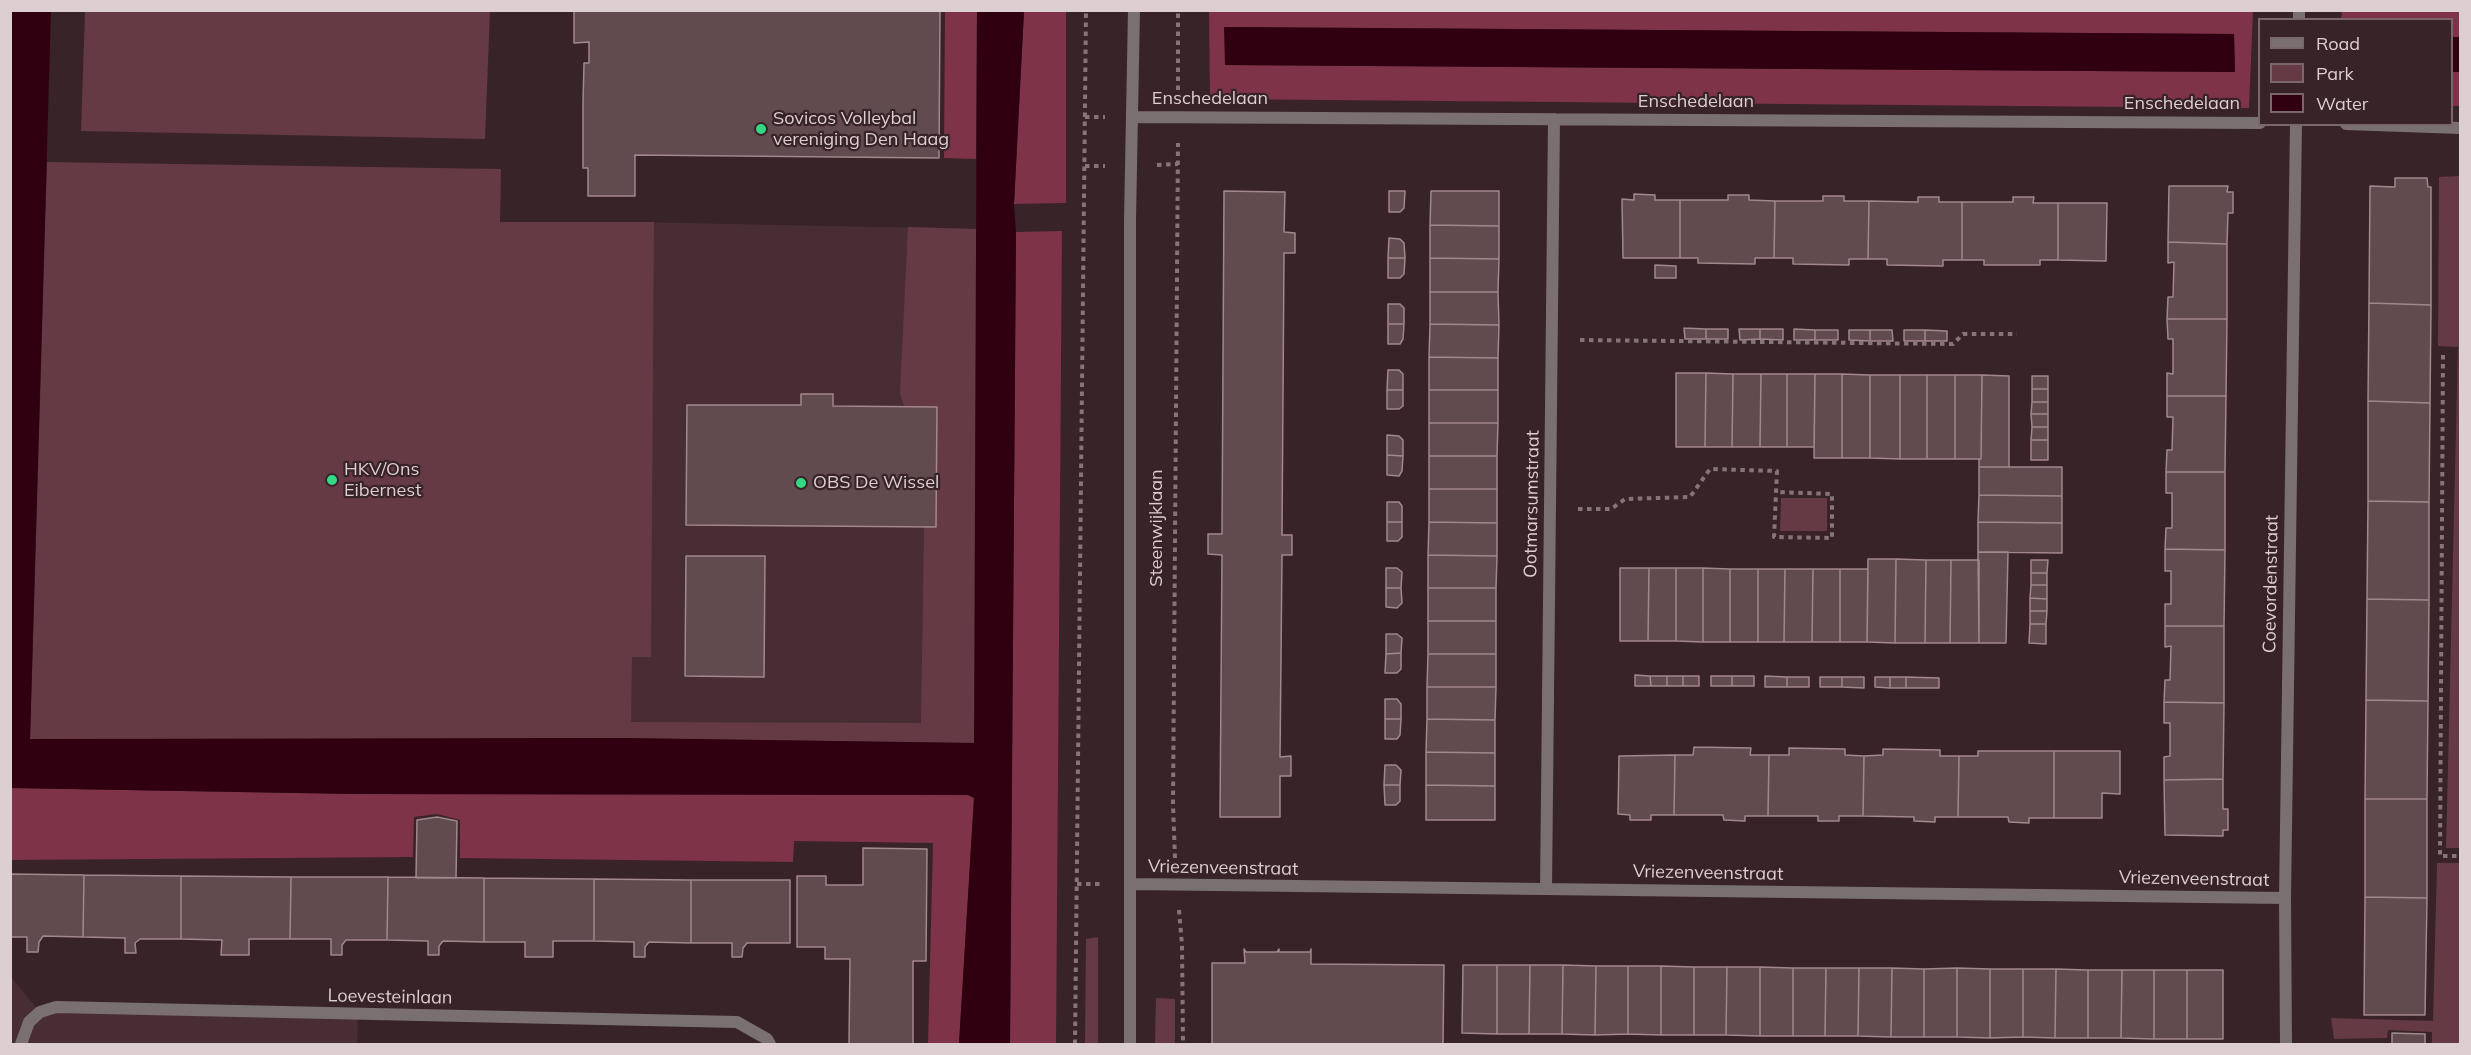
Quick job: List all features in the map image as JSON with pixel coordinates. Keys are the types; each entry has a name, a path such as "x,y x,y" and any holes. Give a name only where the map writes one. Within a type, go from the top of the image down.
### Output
{"street":[{"name":"Steenwijklaan","path":"1130,1044 1132,884 1130,220 1134,10"},
{"name":"Enschedelaan","path":"1132,117 2258,123"},
{"name":"Ootmarsumstraat","path":"1546,890 1554,119"},
{"name":"Coevordenstraat","path":"2286,1044 2285,898 2296,126"},
{"path":"2403,126 2460,128"},
{"name":"Vriezenveenstraat","path":"1132,884 2285,898"},
{"name":"Loevesteinlaan","path":"21,1044 29,1022 40,1012 56,1007 737,1022 766,1039 770,1044"}],"path":[{"path":"1075,1044 1086,10"},
{"name":"Steenwijklaan","path":"1178,10 1173,805 1182,945 1184,1044"},
{"path":"1552,339 1953,344 1963,333 2017,334"},
{"path":"2443,355 2440,856 2460,856"},
{"path":"1550,510 1611,509 1625,499 1690,497 1710,470 1776,471 1774,537 1832,538 1832,494 1776,492"}],"shaded area":[{"path":"945,11 977,11 976,159 944,158"},
{"path":"1024,11 1066,11 1066,203 1014,204"},
{"path":"1209,11 2253,11 2249,108 1210,99","holes":["1225,27 2234,34 2235,72 1225,65"]},
{"path":"2342,11 2460,11 2460,37 2453,37 2453,18 2341,18"},
{"path":"2453,72 2460,72 2460,106 2453,106"},
{"name":"OBS De Wissel","path":"633,222 976,229 975,743 621,738"},
{"path":"1062,231 1056,1044 1010,1044 1016,232"},
{"path":"11,788 354,794 968,795 974,798 959,1044 928,1044 933,843 794,841 793,862 460,858 460,820 437,814 414,817 413,857 11,860"},
{"path":"10,976 40,1012 358,1017 357,1044 11,1044"}],"green space":[{"path":"85,11 490,11 485,139 81,131"},
{"name":"HKV/Ons Eibernest","path":"47,162 501,169 500,222 654,222 651,657 632,657 631,722 921,723 925,469 900,393 908,227 976,229 975,743 621,738 30,740"},
{"path":"2460,176 2460,848 2446,848 2458,347 2438,346 2439,177"},
{"path":"1781,498 1827,498 1827,531 1780,531"},
{"path":"2437,863 2460,863 2460,1044 2432,1044 2432,1032 2388,1030 2387,1038 2334,1039 2331,1018 2433,1021"},
{"path":"1098,937 1098,1044 1085,1044 1086,939"},
{"path":"1156,998 1175,999 1175,1044 1155,1044"}],"water":[{"path":"11,10 51,11 30,739 621,738 974,743 977,11 1024,11 1014,204 1016,232 1010,1044 959,1044 974,798 968,795 354,794 11,788"},
{"path":"1224,27 2234,34 2235,72 1225,65"},
{"path":"2453,37 2460,37 2460,72 2453,72"}],"building":[{"name":"Sovicos Volleybal vereniging Den Haag","path":"574,10 940,10 939,158 635,155 635,196 588,196 588,168 583,168 583,102 584,63 589,63 589,42 574,43"},
{"path":"2395,178 2427,178 2428,187 2431,187 2431,305 2369,303 2370,186 2395,187"},
{"path":"2169,186 2228,186 2227,192 2233,192 2233,213 2228,213 2227,244 2168,242"},
{"path":"1224,191 1285,192 1284,232 1295,233 1295,253 1284,253 1282,535 1292,535 1292,555 1282,555 1280,757 1291,756 1291,776 1280,776 1280,817 1220,817 1222,555 1208,554 1208,534 1222,534"},
{"path":"1389,191 1405,191 1404,208 1400,212 1389,212"},
{"path":"1431,191 1499,191 1499,226 1430,225"},
{"path":"1634,194 1655,195 1655,200 1680,200 1680,258 1623,258 1622,199 1634,200"},
{"path":"1728,195 1749,195 1749,200 1775,201 1774,258 1755,258 1755,264 1698,263 1698,258 1680,258 1680,200 1728,200"},
{"path":"1823,196 1844,196 1844,201 1869,201 1868,259 1849,259 1849,265 1793,264 1793,258 1774,258 1775,201 1823,201"},
{"path":"1918,197 1939,197 1939,202 1962,202 1962,260 1943,260 1943,266 1887,265 1887,259 1868,259 1869,201 1918,202"},
{"path":"2013,197 2034,197 2033,203 2058,203 2058,260 2040,260 2040,265 1984,265 1984,260 1962,260 1962,202 2013,202"},
{"path":"2058,203 2107,203 2106,261 2058,260"},
{"path":"1430,225 1499,226 1499,259 1430,258"},
{"path":"1389,238 1400,239 1404,243 1405,258 1388,258"},
{"path":"2168,242 2227,244 2227,319 2167,319 2168,297 2173,297 2174,262 2168,263"},
{"path":"1388,258 1405,258 1404,274 1400,278 1388,278"},
{"path":"1430,258 1499,259 1498,292 1430,292"},
{"path":"1655,265 1676,266 1676,278 1655,278"},
{"path":"1430,292 1498,292 1499,325 1430,324"},
{"path":"2369,303 2431,305 2430,403 2368,401"},
{"path":"1388,304 1400,304 1404,308 1404,324 1388,324"},
{"path":"2167,319 2227,319 2226,396 2167,396 2167,373 2173,374 2173,339 2168,339"},
{"path":"1388,324 1404,324 1403,339 1400,344 1388,344"},
{"path":"1430,324 1499,325 1498,358 1429,357"},
{"path":"1684,328 1706,329 1706,339 1685,339"},
{"path":"1706,329 1728,329 1728,339 1706,339"},
{"path":"1739,329 1760,329 1760,339 1740,340"},
{"path":"1760,329 1783,329 1783,340 1760,339"},
{"path":"1794,329 1815,330 1815,340 1794,340"},
{"path":"1815,330 1838,330 1838,340 1815,340"},
{"path":"1849,330 1870,330 1870,341 1849,340"},
{"path":"1870,330 1892,330 1893,341 1870,341"},
{"path":"1904,330 1925,330 1925,341 1904,341"},
{"path":"1925,330 1947,331 1947,341 1925,341"},
{"path":"1429,357 1498,358 1498,390 1429,390"},
{"path":"1388,370 1399,370 1403,374 1403,390 1387,390"},
{"path":"1676,373 1706,373 1705,447 1676,447"},
{"path":"1706,373 1733,374 1732,447 1705,447"},
{"path":"1733,374 1761,374 1760,447 1732,447"},
{"path":"1761,374 1787,374 1787,447 1760,447"},
{"path":"1787,374 1815,374 1814,447 1787,447"},
{"path":"1815,374 1842,374 1842,458 1814,458"},
{"path":"1842,374 1870,375 1870,458 1842,458"},
{"path":"1870,375 1900,375 1900,459 1870,458"},
{"path":"1900,375 1927,375 1927,459 1900,459"},
{"path":"1927,375 1955,375 1955,459 1927,459"},
{"path":"1955,375 1982,375 1981,459 1955,459"},
{"path":"1982,375 2009,376 2009,467 1979,467"},
{"path":"2032,376 2048,376 2048,389 2032,389"},
{"path":"2032,389 2048,389 2048,402 2032,402"},
{"path":"1387,390 1403,390 1403,406 1399,409 1387,409"},
{"path":"1429,390 1498,390 1498,423 1429,423"},
{"path":"801,394 833,394 833,406 937,407 936,527 686,525 687,405 801,405"},
{"path":"2167,396 2226,396 2225,472 2166,472 2167,450 2172,450 2173,417 2167,417"},
{"path":"2368,401 2430,403 2429,502 2368,501"},
{"path":"2032,402 2048,402 2048,414 2031,414"},
{"path":"2031,414 2048,414 2048,427 2032,427"},
{"path":"1429,423 1498,423 1497,456 1429,456"},
{"path":"2032,427 2048,427 2048,440 2031,440"},
{"path":"1387,435 1399,436 1403,440 1403,456 1387,455"},
{"path":"2031,440 2048,440 2048,460 2031,460"},
{"path":"1387,455 1403,456 1402,471 1399,476 1387,475"},
{"path":"1429,456 1497,456 1497,489 1429,489"},
{"path":"1979,467 2062,467 2062,496 1979,495"},
{"path":"2166,472 2225,472 2225,550 2165,549 2166,528 2172,528 2172,493 2166,493"},
{"path":"1429,489 1497,489 1497,523 1429,522"},
{"path":"1979,495 2062,496 2062,523 1978,522"},
{"path":"2368,501 2429,502 2429,600 2367,599"},
{"path":"1387,502 1399,502 1402,506 1402,522 1387,522"},
{"path":"1387,522 1402,522 1402,537 1398,541 1387,541"},
{"path":"1429,522 1497,523 1497,556 1428,555"},
{"path":"1978,522 2062,523 2062,553 1978,552"},
{"path":"2165,549 2225,550 2224,626 2165,626 2165,604 2171,604 2171,571 2165,571"},
{"path":"1978,552 2008,552 2006,643 1979,643"},
{"path":"1428,555 1497,556 1496,588 1428,588"},
{"path":"686,556 765,556 764,677 685,676"},
{"path":"1868,559 1896,559 1895,643 1867,642"},
{"path":"1896,559 1926,560 1925,643 1895,643"},
{"path":"1926,560 1951,560 1950,643 1925,643"},
{"path":"1951,560 1979,560 1979,643 1950,643"},
{"path":"2031,560 2048,560 2047,573 2031,573"},
{"path":"1386,568 1397,568 1402,572 1401,588 1386,588"},
{"path":"1620,568 1649,568 1648,641 1620,641"},
{"path":"1649,568 1676,568 1676,641 1648,641"},
{"path":"1676,568 1703,568 1703,642 1676,641"},
{"path":"1703,568 1730,569 1730,642 1703,642"},
{"path":"1730,569 1758,569 1758,642 1730,642"},
{"path":"1758,569 1785,569 1784,642 1758,642"},
{"path":"1785,569 1813,569 1812,642 1784,642"},
{"path":"1813,569 1840,569 1840,642 1812,642"},
{"path":"1840,569 1868,569 1867,642 1840,642"},
{"path":"2031,573 2047,573 2047,585 2031,585"},
{"path":"2031,585 2047,585 2047,599 2030,598"},
{"path":"1386,588 1401,588 1402,603 1397,608 1386,607"},
{"path":"1428,588 1496,588 1496,621 1428,621"},
{"path":"2030,598 2047,599 2047,611 2030,611"},
{"path":"2367,599 2429,600 2428,701 2366,700"},
{"path":"2030,611 2047,611 2046,624 2030,624"},
{"path":"1428,621 1496,621 1496,654 1428,654"},
{"path":"2030,624 2046,624 2046,644 2029,643"},
{"path":"2165,626 2224,626 2224,703 2164,702 2165,680 2170,680 2171,646 2165,647"},
{"path":"1386,634 1397,634 1402,638 1401,653 1386,654"},
{"path":"1401,653 1401,669 1397,673 1385,673 1386,654"},
{"path":"1428,654 1496,654 1496,687 1427,687"},
{"path":"1635,675 1650,676 1651,686 1635,686"},
{"path":"1650,676 1667,676 1667,686 1651,686"},
{"path":"1667,676 1683,676 1683,686 1667,686"},
{"path":"1683,676 1699,676 1699,686 1683,686"},
{"path":"1711,676 1732,676 1732,686 1711,686"},
{"path":"1732,676 1754,676 1754,686 1732,686"},
{"path":"1765,676 1787,677 1787,687 1765,687"},
{"path":"1787,677 1809,677 1809,687 1787,687"},
{"path":"1820,677 1842,677 1842,687 1820,687"},
{"path":"1842,677 1864,677 1864,688 1842,687"},
{"path":"1875,677 1890,677 1890,688 1875,687"},
{"path":"1890,677 1906,677 1906,688 1890,688"},
{"path":"1906,677 1939,678 1939,688 1906,688"},
{"path":"1427,687 1496,687 1495,720 1427,719"},
{"path":"1385,699 1397,699 1401,704 1401,719 1385,719"},
{"path":"2366,700 2428,701 2427,799 2365,799"},
{"path":"2164,702 2224,703 2223,779 2164,780 2164,757 2170,756 2170,723 2164,723"},
{"path":"1385,719 1401,719 1400,735 1397,739 1385,739"},
{"path":"1427,719 1495,720 1495,753 1426,752"},
{"path":"1694,747 1751,748 1750,755 1769,755 1768,816 1745,816 1745,821 1724,820 1723,815 1674,815 1675,755 1693,755"},
{"path":"1789,748 1845,749 1845,755 1864,756 1863,816 1839,816 1839,821 1818,821 1818,816 1768,816 1769,755 1789,755"},
{"path":"1883,749 1940,750 1940,756 1959,756 1958,817 1935,817 1935,822 1914,821 1914,817 1863,816 1864,756 1883,755"},
{"path":"1978,751 2054,751 2054,818 2029,818 2029,823 2009,822 2008,817 1958,817 1959,756 1978,756"},
{"path":"2054,751 2120,751 2120,794 2102,793 2102,818 2054,818"},
{"path":"1426,752 1495,753 1495,786 1426,785"},
{"path":"1675,755 1674,815 1651,815 1651,820 1630,820 1630,815 1618,814 1619,756"},
{"path":"1385,765 1396,765 1401,770 1400,785 1384,785"},
{"path":"2223,779 2223,809 2228,809 2228,830 2223,830 2223,836 2165,835 2164,780"},
{"path":"1384,785 1400,785 1400,801 1396,805 1385,805"},
{"path":"1426,785 1495,786 1495,820 1426,820"},
{"path":"2365,799 2427,799 2427,898 2365,897"},
{"path":"437,817 457,821 456,878 416,878 417,820"},
{"path":"863,848 927,849 926,961 913,961 913,1044 849,1044 850,959 825,959 825,947 797,947 797,876 826,876 826,885 863,885"},
{"path":"10,874 84,875 83,937 43,936 39,942 38,952 27,952 27,937 10,937"},
{"path":"84,875 181,876 181,939 140,939 135,943 136,953 125,953 125,938 83,937"},
{"path":"181,876 291,877 290,939 249,939 249,955 221,955 222,940 181,939"},
{"path":"291,877 388,877 387,940 346,940 342,945 342,955 331,955 331,939 290,939"},
{"path":"388,877 484,878 484,942 443,941 439,946 439,955 428,955 428,941 387,940"},
{"path":"484,878 594,879 594,941 553,941 553,957 525,957 525,942 484,942"},
{"path":"594,879 691,880 691,943 649,942 645,947 645,957 634,957 634,942 594,941"},
{"path":"691,880 790,880 790,943 747,943 743,948 742,957 732,957 732,943 691,943"},
{"path":"2365,897 2427,898 2425,1015 2364,1015"},
{"path":"1244,949 1246,952 1277,952 1279,949 1279,952 1310,952 1311,949 1311,964 1444,965 1443,1044 1212,1044 1212,963 1245,963"},
{"path":"1463,965 1497,965 1497,1034 1462,1033"},
{"path":"1497,965 1530,965 1529,1034 1497,1034"},
{"path":"1530,965 1563,965 1562,1034 1529,1034"},
{"path":"1563,965 1596,966 1595,1035 1562,1034"},
{"path":"1596,966 1628,966 1628,1034 1595,1035"},
{"path":"1628,966 1661,966 1661,1035 1628,1034"},
{"path":"1661,966 1694,967 1694,1035 1661,1035"},
{"path":"1694,967 1727,967 1726,1035 1694,1035"},
{"path":"1727,967 1760,967 1760,1036 1726,1035"},
{"path":"1760,967 1793,968 1793,1036 1760,1036"},
{"path":"1793,968 1826,968 1825,1036 1793,1036"},
{"path":"1826,968 1859,968 1858,1036 1825,1036"},
{"path":"1859,968 1892,968 1891,1037 1858,1036"},
{"path":"1892,968 1924,969 1924,1037 1891,1037"},
{"path":"1957,968 1990,969 1990,1038 1957,1037"},
{"path":"1957,968 1957,1037 1924,1037 1924,969"},
{"path":"1990,969 2023,969 2023,1037 1990,1038"},
{"path":"2023,969 2056,969 2055,1038 2023,1037"},
{"path":"2056,969 2088,970 2088,1038 2055,1038"},
{"path":"2088,970 2122,970 2121,1038 2088,1038"},
{"path":"2122,970 2154,970 2154,1039 2121,1038"},
{"path":"2154,970 2187,970 2187,1039 2154,1039"},
{"path":"2187,970 2223,970 2223,1039 2187,1039"},
{"path":"2392,1033 2425,1034 2425,1044 2392,1044"}],"place":[{"name":"Sovicos Volleybal vereniging Den Haag","path":"761,129"},
{"name":"HKV/Ons Eibernest","path":"332,480"},
{"name":"OBS De Wissel","path":"801,483"}]}
